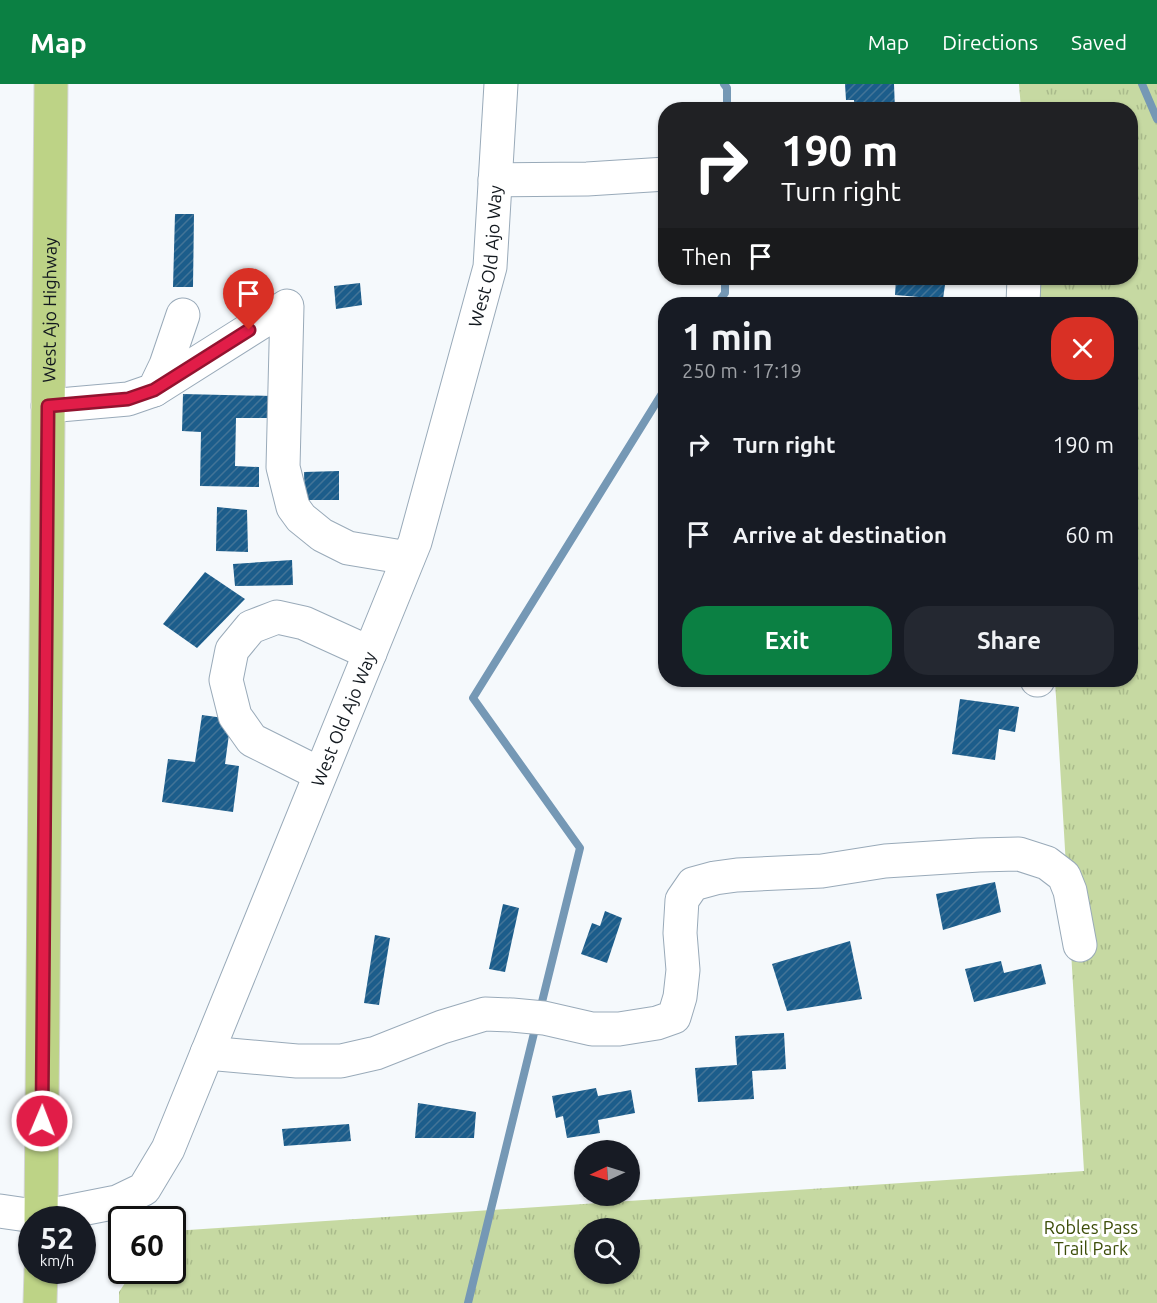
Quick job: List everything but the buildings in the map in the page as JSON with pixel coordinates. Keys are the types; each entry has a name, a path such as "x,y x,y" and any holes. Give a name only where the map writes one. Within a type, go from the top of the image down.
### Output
{"main road":[{"name":"West Ajo Highway","path":"41,1206 51,84"},
{"path":"40,1303 41,1284"}],"street":[{"name":"West Old Ajo Way","path":"96,1206 117,1202 144,1189 168,1149 415,542 490,267 501,84"},
{"path":"495,180 658,174"},
{"path":"48,406 128,399 154,390 287,306 283,467 293,507 301,518 322,535 348,548 408,558"},
{"path":"154,390 166,365 183,315"},
{"path":"320,774 252,740 235,716 226,680 232,650 251,627 277,618 304,623 370,653"},
{"path":"207,1053 297,1061 341,1061 376,1053 442,1027 485,1014 532,1017 592,1029 620,1029 657,1023 674,1017 680,997 683,970 680,933 682,900 693,884 737,875 822,871 885,861 1019,854 1047,863 1064,876 1070,891 1080,945"},
{"name":"West Old Ajo Way","path":"0,1211 18,1214"}],"green space":[{"name":"Robles Pass Trail Park","path":"1019,84 1157,84 1157,1303 119,1303 119,1292 124,1284 186,1284 186,1230 574,1205 640,1206 640,1200 1084,1171 1055,687 1138,687 1138,297 1032,297 1032,285 1138,285 1138,102 1020,102"}],"waterway":[{"path":"724,84 727,88 727,102"},
{"path":"1142,84 1157,119"},
{"path":"722,297 725,293 725,285"},
{"path":"540,1010 580,848 473,698 658,400"},
{"path":"468,1303 536,1025"}],"route":[{"path":"42,1121 48,406 128,399 154,390 249,330"}]}
